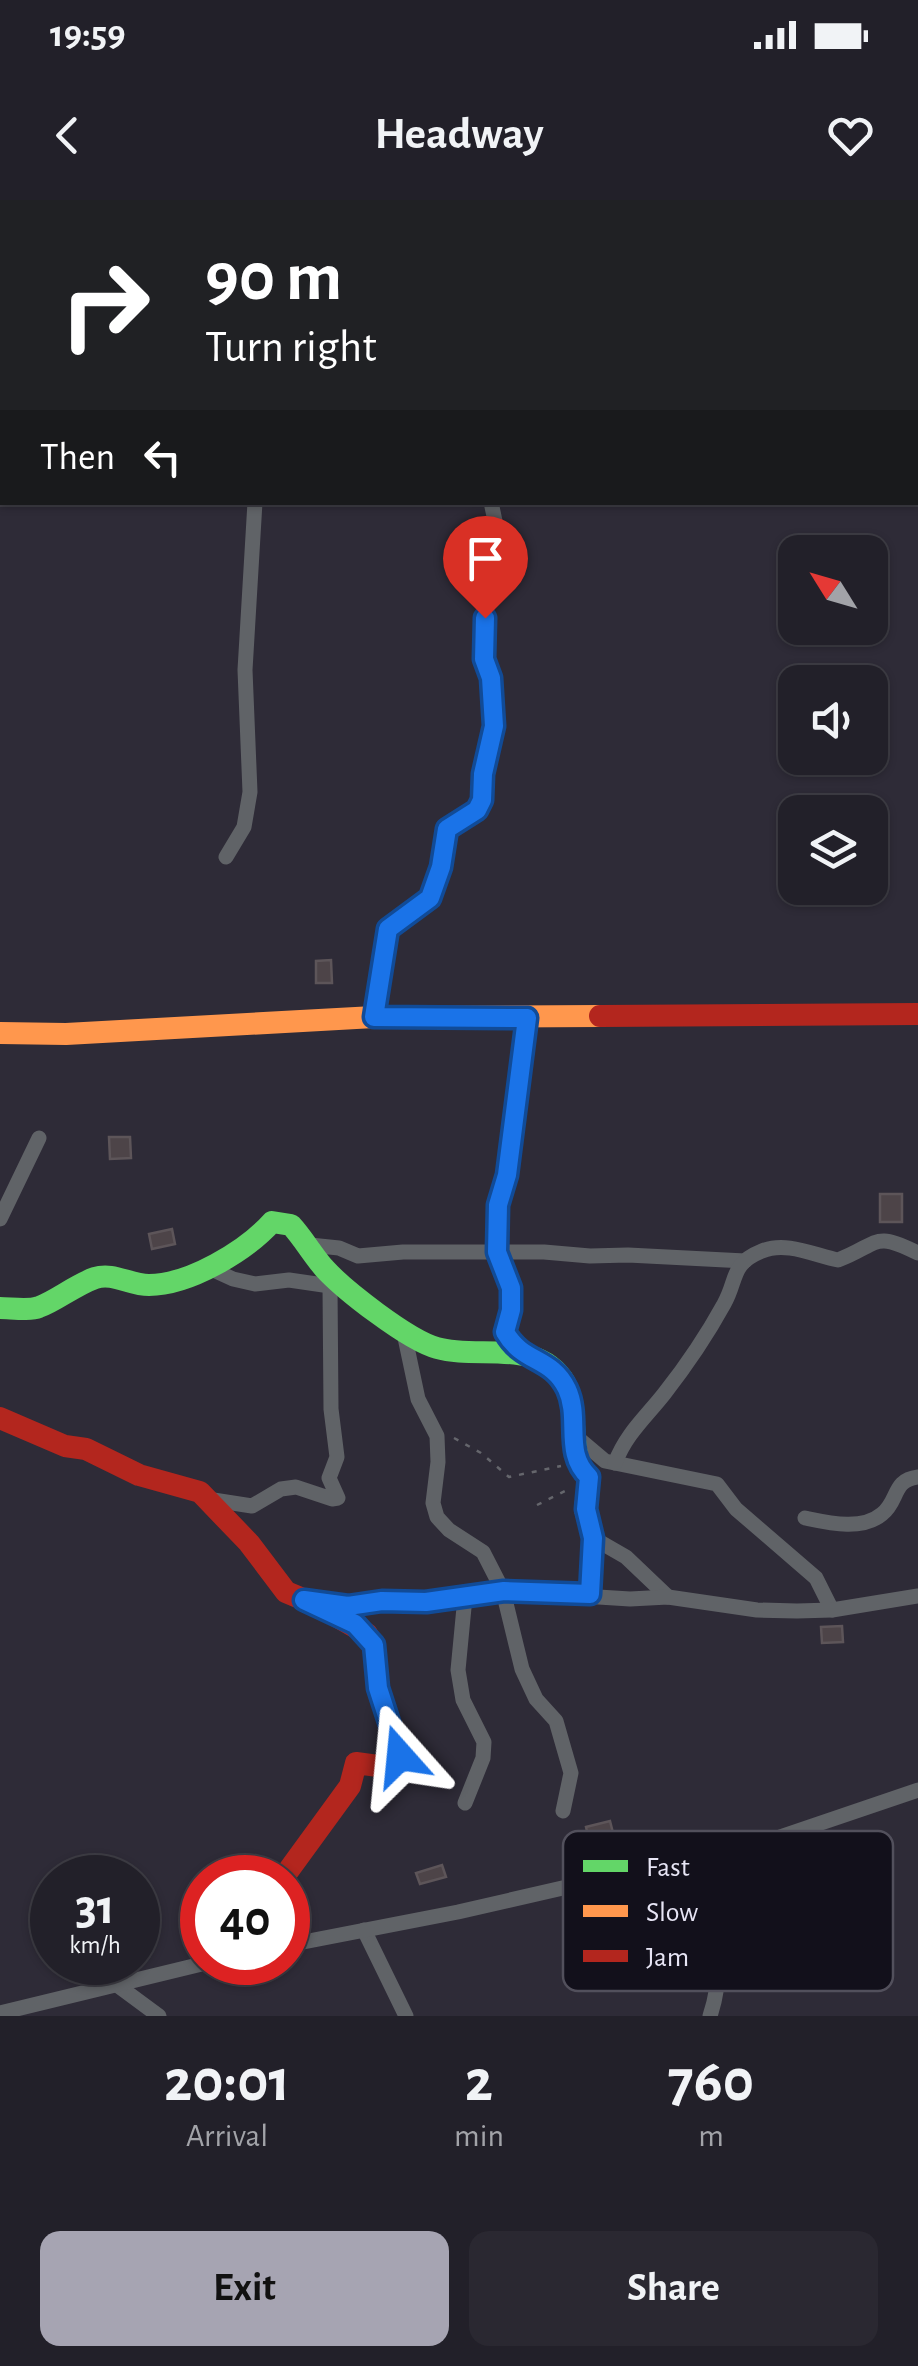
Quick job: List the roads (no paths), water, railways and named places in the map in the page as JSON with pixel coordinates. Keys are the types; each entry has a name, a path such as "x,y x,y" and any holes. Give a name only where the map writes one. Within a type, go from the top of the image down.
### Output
{"street":[{"path":"226,857 244,827 250,792 245,670 255,505"},
{"path":"374,1017 388,929 430,898 441,867 447,829 477,810 482,800 483,774 494,726 491,678 484,659 485,618 499,540 492,505"},
{"path":"0,1034 374,1017 918,1014"},
{"path":"520,1353 505,1332 511,1288 497,1252 498,1205 507,1175 527,1018"},
{"path":"0,1219 39,1138"},
{"path":"0,1308 38,1308 61,1293 108,1276 154,1285 209,1268 252,1243 272,1222 292,1225 338,1287 331,1409 337,1457 329,1478 338,1498 296,1487 281,1489 252,1506 206,1499"},
{"path":"614,1462 633,1427 664,1394 700,1342 727,1298 737,1267 768,1248 787,1246 838,1260 888,1238 918,1253"},
{"path":"310,1245 339,1248 358,1256 419,1252 628,1254 745,1262"},
{"path":"209,1268 255,1284 289,1280 338,1287 384,1313 404,1333 434,1348 520,1353 557,1372 573,1406 579,1468 589,1477 586,1509 593,1538 590,1594"},
{"path":"404,1333 418,1400 437,1436 433,1503 437,1517 483,1552 504,1591 522,1669 536,1699 556,1720 571,1773 563,1810"},
{"path":"0,1418 65,1446 102,1456 139,1475 200,1492 250,1543 286,1592 355,1624 374,1645 378,1688 402,1771 398,1774 356,1763 350,1786 300,1855"},
{"path":"573,1434 586,1448 614,1462 717,1484 736,1509 816,1578 832,1610"},
{"path":"806,1518 836,1524 872,1521 886,1512 898,1486 907,1479 918,1478"},
{"path":"593,1538 626,1557 668,1597"},
{"path":"304,1600 348,1606 504,1591 590,1594 600,1598 668,1597 757,1610 832,1610 918,1596"},
{"path":"465,1597 458,1670 463,1700 484,1742 484,1758 465,1803"},
{"path":"797,1831 918,1790"},
{"path":"310,1941 563,1888"},
{"path":"364,1930 406,2016"},
{"path":"0,2014 116,1985 159,2016"},
{"path":"710,2016 717,1991"}]}
